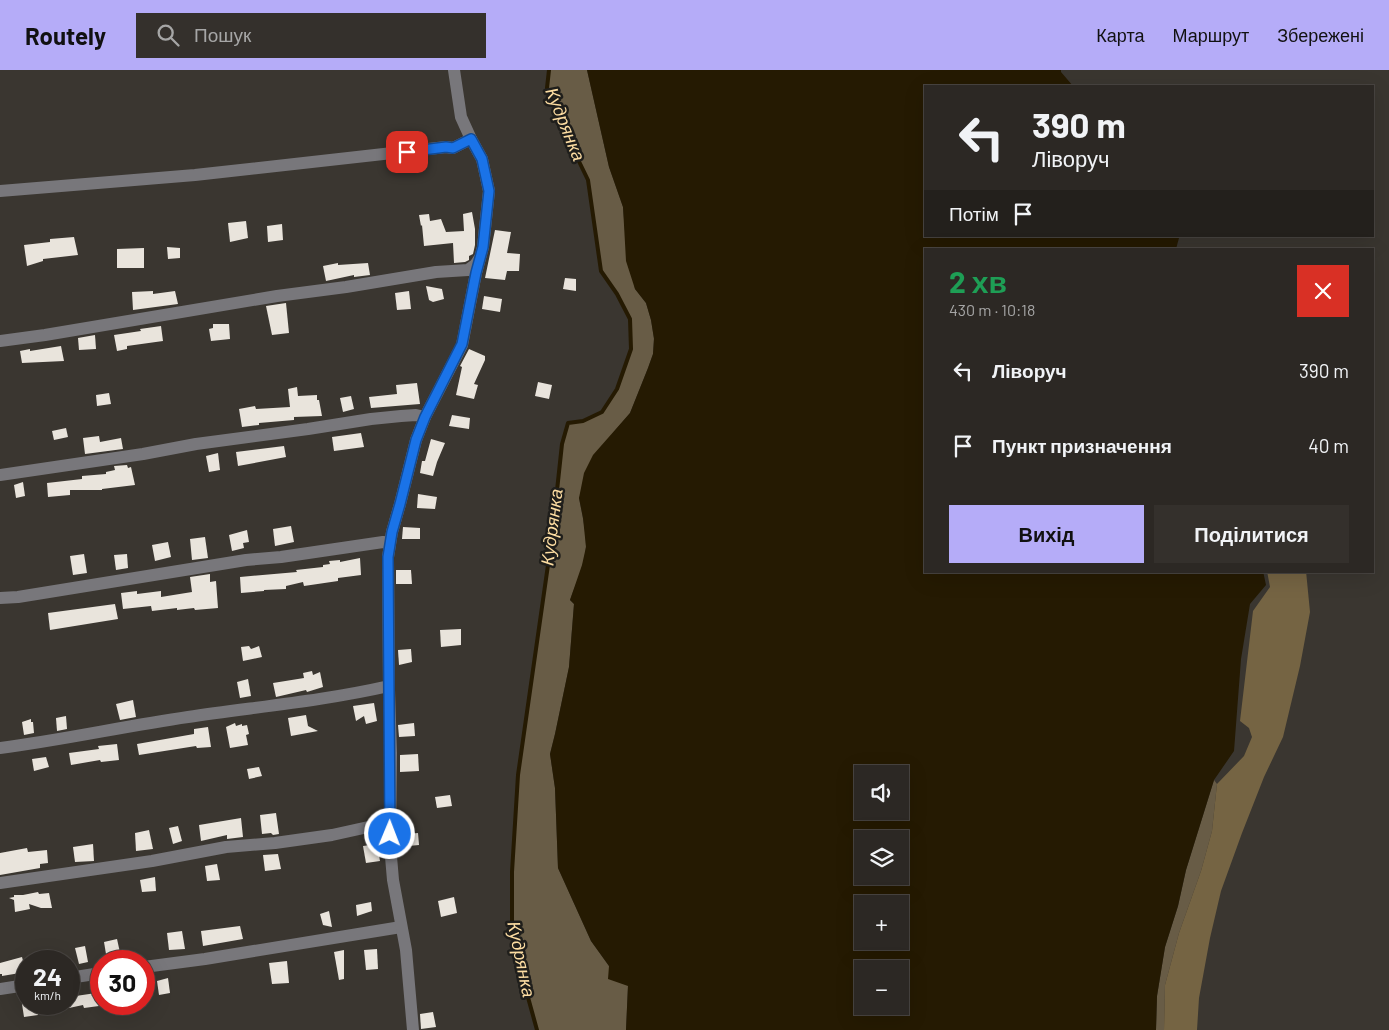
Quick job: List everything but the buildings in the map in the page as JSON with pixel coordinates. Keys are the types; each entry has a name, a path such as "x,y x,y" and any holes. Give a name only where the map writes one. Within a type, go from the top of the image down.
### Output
{"street":[{"path":"414,1030 406,950 393,880 390,845 391,753 388,557 416,440 425,417 462,344 481,257 488,213 489,191 482,159 461,116 454,70"},
{"path":"0,191 195,175 446,147 453,148 471,139"},
{"path":"0,341 277,296 436,272 468,270 481,257"},
{"path":"0,475 371,419 416,415 425,417"},
{"path":"0,598 25,596 238,562 383,542 390,543"},
{"path":"0,748 38,744 186,717 334,696 389,686"},
{"path":"0,883 152,861 226,847 275,843 332,835 390,822"},
{"path":"155,966 402,926"},
{"path":"0,989 15,987"}],"shaded area":[{"path":"549,70 587,70 609,167 623,207 635,289 646,303 654,338 653,354 630,413 613,433 579,498 586,546 584,560 570,600 574,604 569,667 550,754 555,788 558,868 591,941 609,966 628,985 626,1030 537,1030 518,961 512,925 512,872 518,775 552,537 562,444 568,423 583,421 602,412 617,389 631,349 630,319 617,294 601,271 588,180 547,88"},
{"path":"587,70 1061,70 1072,85 924,85 924,237 1178,237 1176,248 924,248 924,573 1263,573 1266,585 1250,604 1241,659 1234,751 1214,780 1186,870 1178,906 1165,947 1157,996 1156,1030 626,1030 628,986 608,979 609,966 591,941 558,868 555,788 550,754 569,667 574,604 570,600 586,547 579,498 584,473 593,455 630,413 653,354 654,339 651,320 646,303 635,289 626,261 623,207 609,167"},
{"path":"1267,573 1306,573 1310,612 1300,666 1283,737 1264,777 1221,891 1199,998 1197,1030 1164,1030 1165,985 1179,933 1201,871 1212,831 1217,784 1244,756 1252,737 1249,728 1240,721 1253,611 1270,587"},
{"path":"1214,780 1217,784 1212,831 1201,871 1179,933 1165,985 1164,1030 1156,1030 1157,996 1165,947 1178,906 1186,870"}],"waterway":[{"name":"Кудрянка","path":"537,1030 518,961 512,925 512,872 518,775 552,537 562,444 568,423 583,421 602,412 617,389 631,349 630,319 617,294 601,271 588,180 547,88 549,70"}],"route":[{"path":"390,834 391,753 388,557 392,532 416,440 436,394 462,344 483,247 489,191 482,159 471,139 453,148 446,147 407,152"}]}
